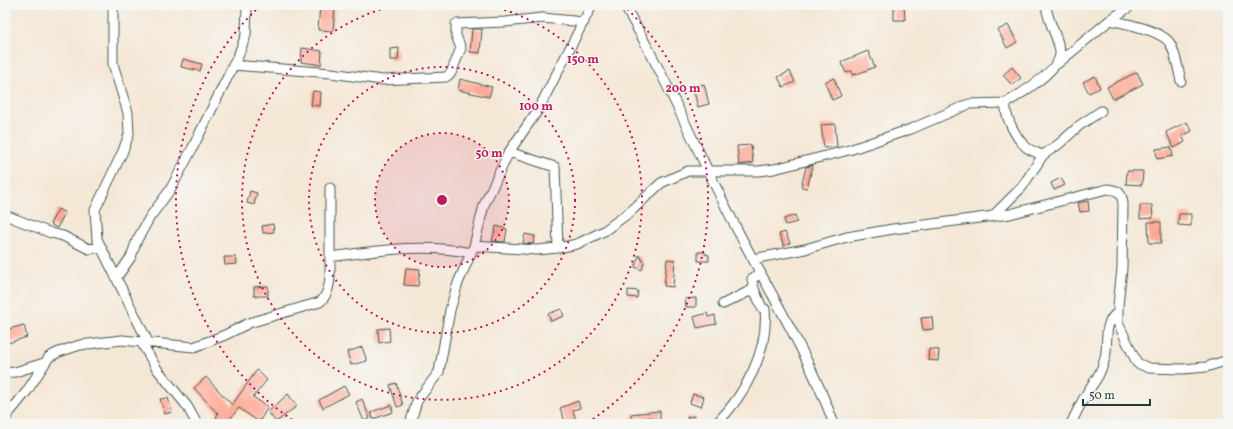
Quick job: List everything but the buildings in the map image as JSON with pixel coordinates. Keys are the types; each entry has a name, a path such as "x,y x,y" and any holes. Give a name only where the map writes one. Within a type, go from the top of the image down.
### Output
{"street":[{"path":"113,5 115,11 112,39 113,64 128,113 129,134 123,151 95,210 97,239 117,277 157,368 187,406 197,424"},
{"path":"117,277 132,257 137,240 177,176 234,65 246,35 247,5"},
{"path":"410,424 417,401 439,372 450,310 458,283 472,249 484,205 509,152 538,110 592,5"},
{"path":"624,5 665,79 753,259 800,345 820,388 834,424"},
{"path":"1046,5 1061,53 1057,64"},
{"path":"330,257 418,247 537,250 577,244 604,231 630,212 662,183 688,171 759,171 774,169 849,150 911,129 969,104 1006,103 1037,82 1110,20 1132,5"},
{"path":"234,65 331,73 382,80 446,77 451,73 460,48 456,36 456,24 505,22 542,18 584,22"},
{"path":"1110,20 1131,24 1159,35 1168,41 1181,81"},
{"path":"1006,103 1004,110 1010,124 1025,146 1033,152 1043,155"},
{"path":"992,216 1022,187 1043,155 1059,144 1080,125 1101,111"},
{"path":"509,152 555,167 558,248"},
{"path":"5,418 27,391 49,357 80,345 122,340 194,347 250,323 320,302 326,296 329,287 330,188"},
{"path":"753,259 805,249 855,235 1010,214 1107,190 1119,191 1122,196 1123,204 1122,268 1118,323 1137,363 1141,366 1149,368 1206,367 1228,360"},
{"path":"5,215 51,233 63,236 89,249 101,247"},
{"path":"716,424 732,405 748,382 762,346 766,330 765,309 762,308 754,289 752,279 761,273"},
{"path":"722,304 754,289"},
{"path":"1070,424 1099,375 1107,350 1106,339 1108,327 1112,317 1118,312"},
{"path":"5,373 15,372 44,363"}]}
